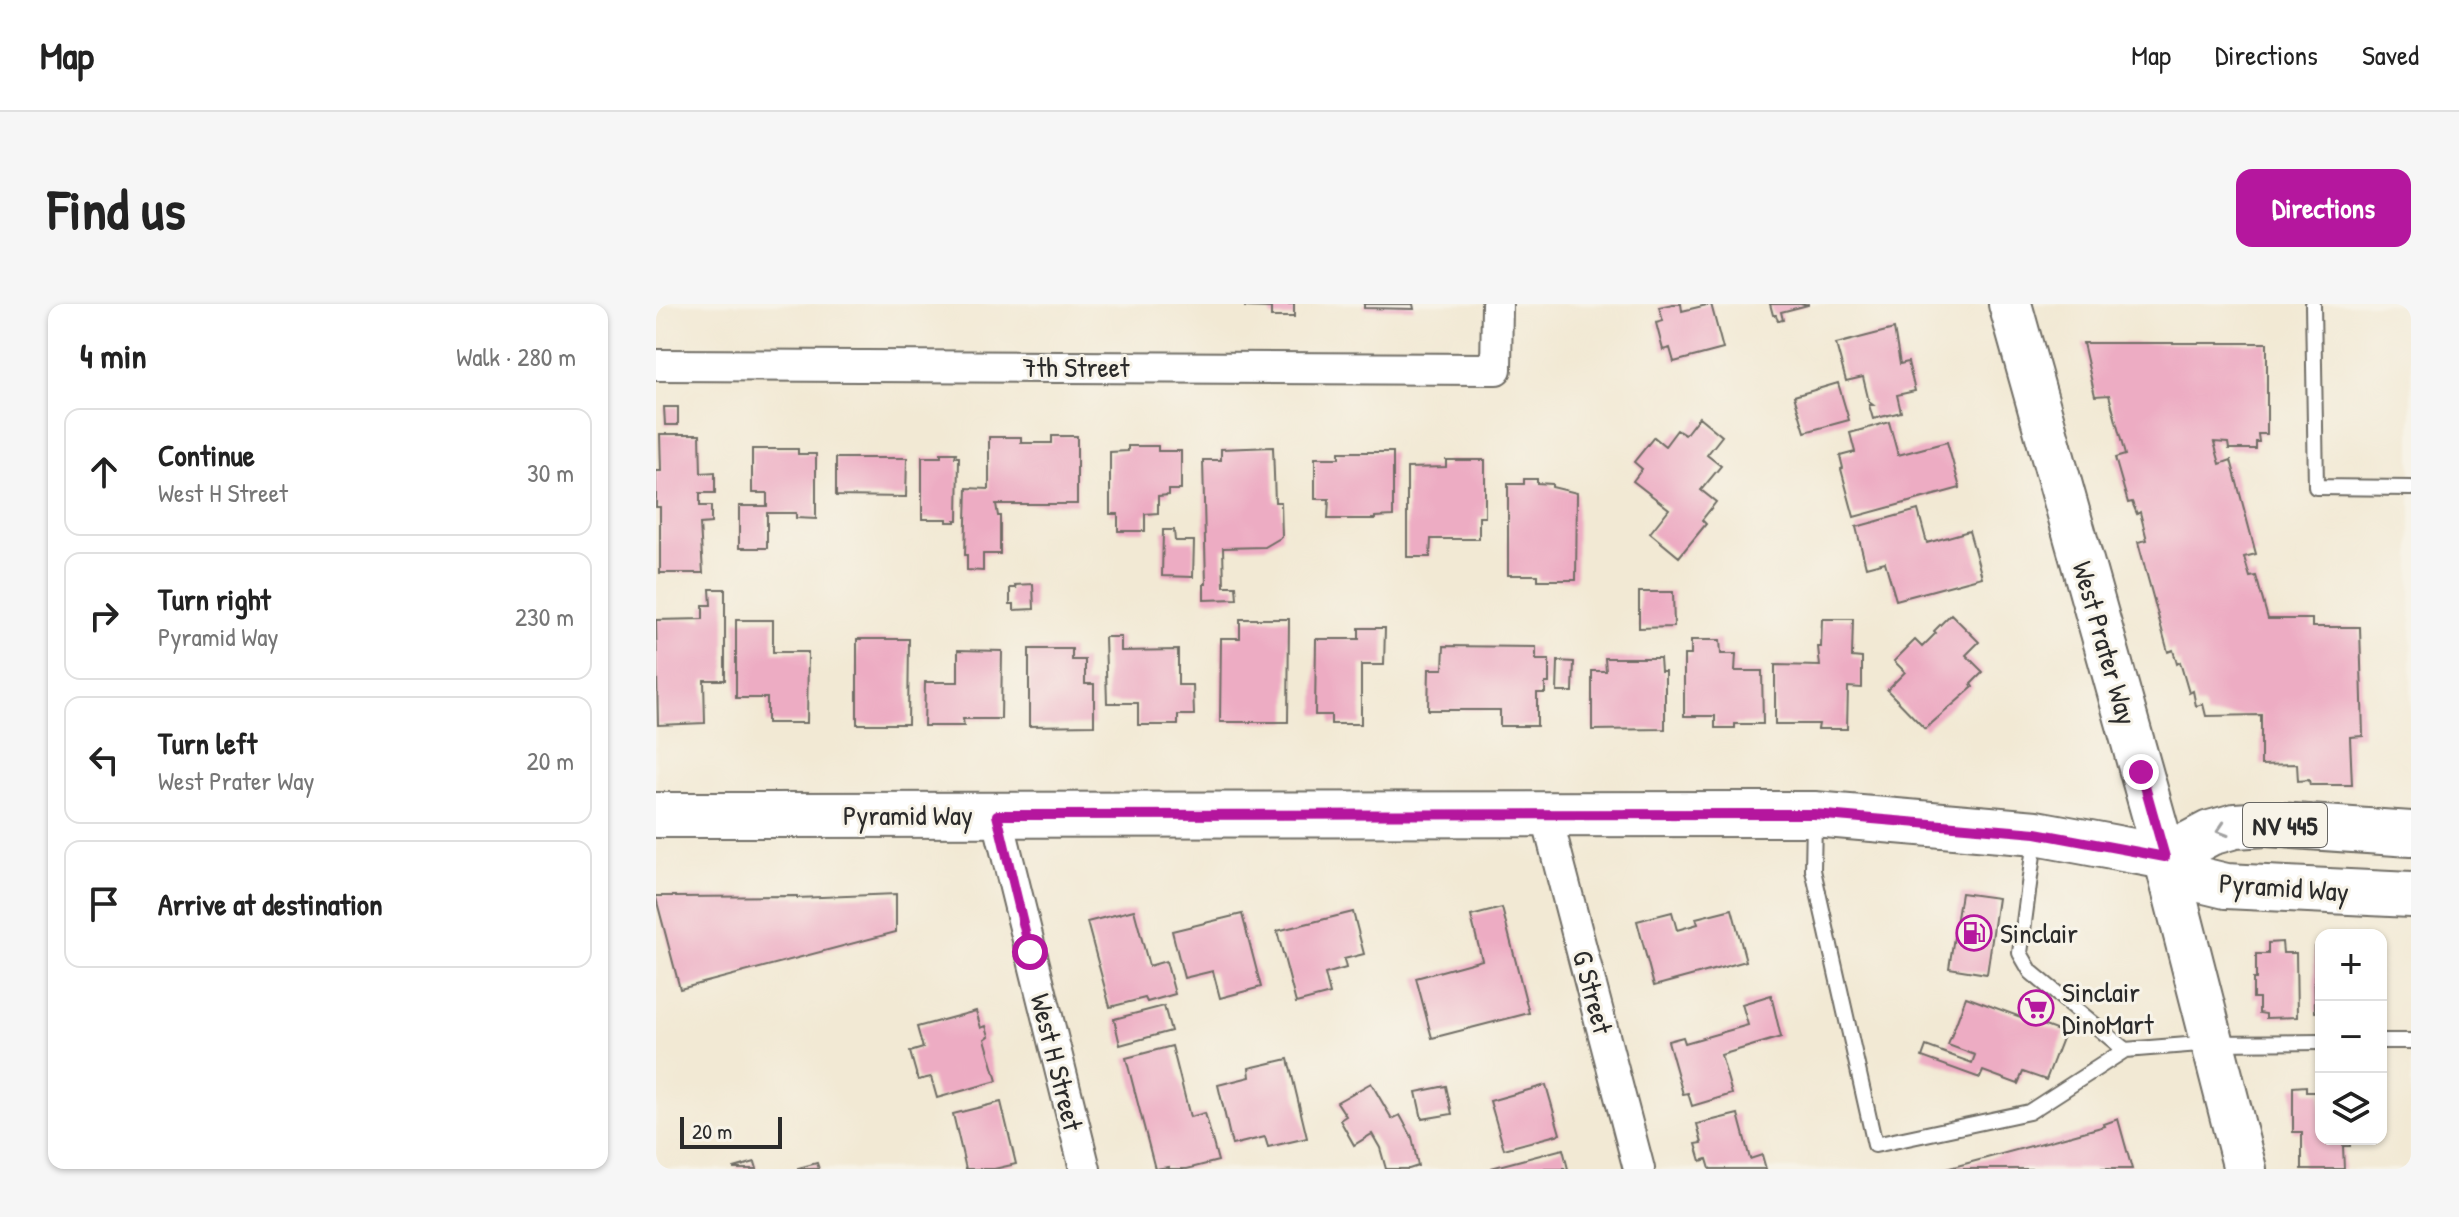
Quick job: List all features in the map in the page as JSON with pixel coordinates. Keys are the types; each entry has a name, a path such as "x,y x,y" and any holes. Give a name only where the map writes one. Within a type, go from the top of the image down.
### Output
{"main road":[{"name":"West Prater Way","path":"2010,304 2165,857 2245,1169"},
{"name":"Pyramid Way","path":"656,815 1814,814 2036,833 2165,857 2201,880 2226,886 2411,895"},
{"name":"Pyramid Way","path":"2165,857 2210,833 2235,826 2265,824 2411,834"}],"street":[{"name":"7th Street","path":"656,365 1496,369 1497,304"},
{"name":"G Street","path":"1546,814 1639,1169"},
{"name":"West H Street","path":"997,815 1085,1169"}],"lane":[{"path":"2313,304 2316,487 2411,488"},
{"path":"1814,814 1813,870 1875,1145 2029,1112 2125,1050 2212,1043 2315,1042"},
{"path":"2036,833 2020,953 2031,972 2125,1050"},
{"path":"2387,1041 2411,1041"}],"building":[{"path":"1245,304 1294,304 1294,317 1271,317 1271,308 1245,307"},
{"path":"1364,304 1413,304 1414,309 1364,308"},
{"path":"1681,304 1682,311 1711,304 1723,349 1674,362 1670,348 1663,350 1656,323 1663,321 1659,307"},
{"path":"1770,304 1808,305 1781,312 1783,320 1778,321"},
{"path":"1894,329 1900,364 1908,362 1915,391 1897,395 1901,412 1873,419 1869,405 1873,405 1869,402 1863,377 1846,381 1836,344"},
{"path":"2083,343 2267,343 2267,434 2258,434 2256,449 2229,449 2228,443 2214,442 2220,464 2231,460 2256,554 2244,557 2250,577 2256,576 2268,619 2312,619 2312,627 2360,627 2363,736 2350,737 2352,785 2310,785 2309,780 2298,781 2297,764 2261,765 2261,715 2206,716 2203,704 2196,706 2180,662 2177,664 2173,650 2168,652 2138,542 2147,540 2140,512 2137,514 2132,502 2128,503 2115,458 2125,455 2109,395 2095,396"},
{"path":"1838,383 1849,420 1805,432 1794,396"},
{"path":"664,407 678,407 678,425 665,425"},
{"path":"1699,417 1722,436 1707,455 1721,466 1701,490 1716,502 1702,520 1706,524 1679,557 1650,533 1669,509 1633,481 1642,469 1634,462 1654,437 1665,446 1677,430 1685,435"},
{"path":"1889,422 1898,455 1947,442 1960,488 1854,517 1840,456 1855,452 1850,433"},
{"path":"660,434 700,434 701,473 715,472 715,493 700,493 700,506 711,506 711,523 700,524 703,573 660,573 660,507 656,507 656,471 661,471"},
{"path":"1052,436 1077,436 1077,504 996,504 1000,516 1000,554 983,554 983,571 967,570 967,488 989,489 989,437 1021,437 1021,443 1052,443"},
{"path":"1128,446 1158,446 1158,451 1181,451 1181,490 1169,490 1169,495 1158,496 1158,513 1145,514 1145,531 1118,531 1118,514 1110,514 1110,452 1128,451"},
{"path":"1273,447 1275,502 1281,502 1282,537 1265,547 1223,548 1224,586 1236,586 1237,599 1204,600 1203,460 1221,460 1221,449"},
{"path":"752,449 798,449 798,454 816,454 816,519 796,518 796,513 767,513 767,548 739,548 739,506 767,506 767,493 752,493"},
{"path":"1339,452 1393,452 1393,516 1328,519 1329,499 1315,499 1315,458 1339,458"},
{"path":"941,453 956,453 955,457 959,457 958,520 955,522 922,519 922,457 941,457"},
{"path":"836,458 907,458 906,497 836,496"},
{"path":"1446,460 1485,460 1485,517 1479,517 1479,539 1431,539 1430,557 1407,557 1407,468 1446,467"},
{"path":"1524,479 1537,479 1537,483 1552,484 1552,487 1577,493 1576,580 1538,580 1538,575 1508,575 1508,484 1524,484"},
{"path":"1918,510 1927,543 1969,531 1982,577 1896,600 1885,562 1866,567 1856,527"},
{"path":"1163,530 1174,530 1175,541 1194,541 1193,577 1162,576"},
{"path":"1033,584 1034,609 1014,610 1014,604 1010,604 1010,588"},
{"path":"710,589 725,589 725,680 704,680 705,723 658,725 656,620 703,619 703,605 711,605"},
{"path":"1639,592 1673,592 1674,627 1639,628"},
{"path":"1951,614 1979,642 1966,655 1983,672 1971,684 1973,687 1925,729 1887,690 1905,672 1894,661 1915,640 1922,647"},
{"path":"1240,619 1289,619 1288,722 1220,722 1221,638 1240,638"},
{"path":"1822,619 1853,619 1852,657 1862,658 1862,688 1848,687 1847,729 1818,729 1819,724 1775,724 1775,665 1820,666 1818,647 1821,647"},
{"path":"736,620 773,620 773,652 808,652 807,723 767,723 767,698 736,698"},
{"path":"1359,628 1385,628 1384,665 1361,665 1361,724 1331,724 1331,715 1315,715 1316,639 1359,639"},
{"path":"1105,637 1121,637 1121,651 1178,650 1178,685 1193,685 1194,715 1178,715 1178,725 1138,725 1138,703 1107,703"},
{"path":"857,639 909,639 908,724 857,724"},
{"path":"1691,640 1720,640 1721,654 1736,654 1735,671 1762,671 1763,724 1715,728 1715,716 1684,716 1684,655 1691,655"},
{"path":"1444,646 1536,647 1536,660 1549,660 1549,683 1545,683 1545,693 1537,693 1537,726 1500,726 1500,710 1428,710 1429,669 1443,669"},
{"path":"1029,649 1072,649 1072,660 1085,660 1085,684 1094,684 1094,725 1029,726"},
{"path":"958,650 1002,651 1001,719 963,719 964,726 924,726 925,682 958,682"},
{"path":"1605,658 1660,658 1661,671 1665,671 1665,729 1592,730 1592,671 1606,671"},
{"path":"1558,661 1574,662 1573,692 1557,692"},
{"name":"Sinclair","path":"1961,893 1998,898 1987,974 1949,968"},
{"path":"896,894 896,932 680,989 656,898 797,898"},
{"path":"1502,908 1529,1013 1432,1038 1416,978 1482,960 1471,916"},
{"path":"1732,909 1746,961 1654,986 1637,921 1672,912 1677,930 1698,924 1696,918"},
{"path":"1134,910 1149,966 1166,961 1175,994 1110,1007 1087,922"},
{"path":"1353,912 1364,954 1344,959 1346,968 1325,974 1330,994 1296,1003 1277,931"},
{"path":"1242,914 1261,987 1220,998 1213,971 1184,978 1172,931"},
{"path":"2282,942 2283,953 2296,953 2297,1017 2266,1018 2266,1014 2259,1013 2259,998 2253,998 2256,954 2268,954 2268,943"},
{"path":"1771,995 1781,1037 1721,1055 1732,1094 1692,1106 1688,1093 1683,1094 1668,1041 1683,1037 1685,1043 1748,1025 1742,1004"},
{"path":"1966,997 2064,1033 2046,1080 2023,1072 2018,1084 1983,1071 1980,1078 1922,1057 1926,1046 1972,1063 1975,1055 1948,1045"},
{"path":"1164,1006 1171,1031 1120,1045 1114,1019"},
{"path":"976,1011 981,1028 986,1026 989,1036 985,1039 997,1081 937,1098 931,1077 918,1080 910,1052 923,1048 917,1027"},
{"path":"1172,1046 1190,1117 1205,1113 1218,1161 1187,1169 1155,1169 1126,1058"},
{"path":"1288,1059 1307,1138 1268,1147 1265,1137 1232,1145 1218,1085 1250,1077 1249,1068"},
{"path":"1371,1083 1392,1119 1400,1115 1412,1137 1418,1166 1386,1169 1372,1134 1354,1145 1340,1120 1346,1116 1337,1102"},
{"path":"1546,1085 1560,1134 1504,1149 1490,1101"},
{"path":"1446,1086 1452,1114 1422,1119 1416,1092"},
{"path":"2306,1086 2306,1092 2315,1092 2315,1145 2350,1145 2343,1146 2344,1169 2302,1169 2302,1132 2293,1132 2293,1087"},
{"path":"1001,1102 1016,1164 994,1169 966,1169 953,1114"},
{"path":"1738,1114 1750,1159 1762,1155 1766,1169 1710,1169 1707,1159 1701,1161 1696,1144 1702,1143 1697,1124"},
{"path":"2118,1119 2132,1169 1946,1169 2105,1126"},
{"path":"1563,1149 1568,1169 1491,1169 1491,1168"},
{"path":"755,1162 757,1169 734,1169 734,1168"},
{"path":"817,1163 819,1169 798,1169 798,1168"}],"place":[{"name":"Sinclair","path":"1974,933"},
{"name":"Sinclair DinoMart","path":"2036,1008"}],"route":[{"path":"1030,952 997,815 1814,814 2036,833 2165,857 2141,772"}]}
